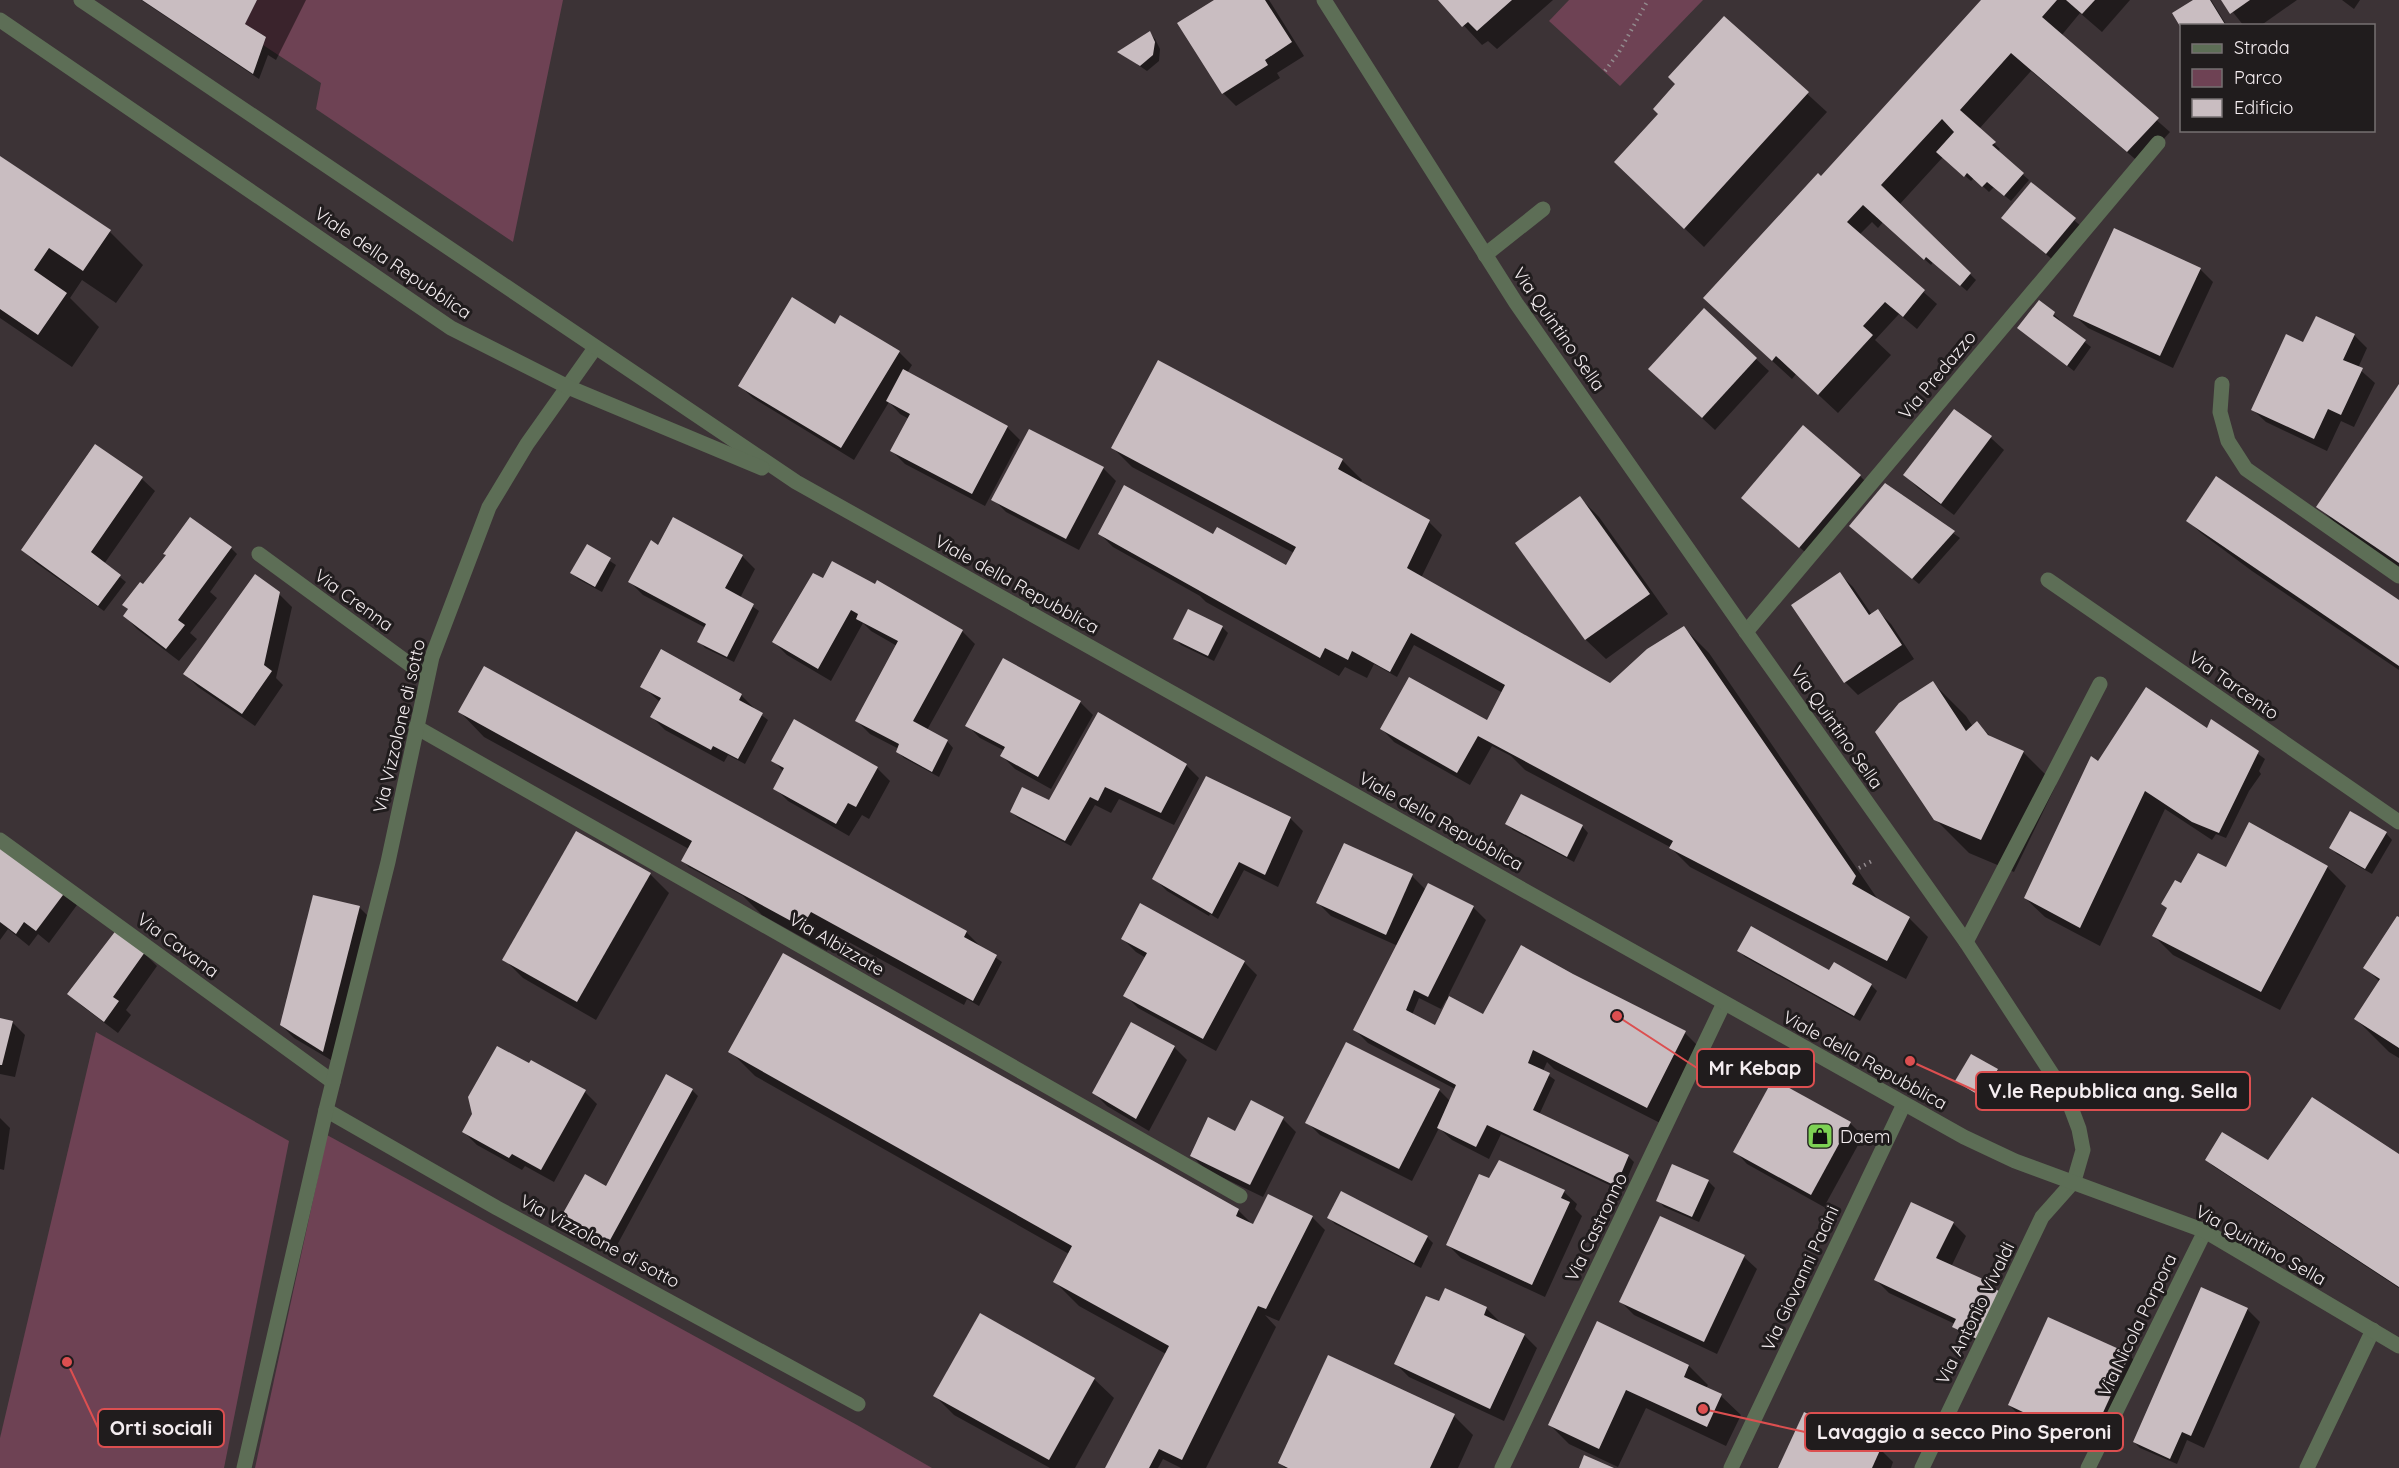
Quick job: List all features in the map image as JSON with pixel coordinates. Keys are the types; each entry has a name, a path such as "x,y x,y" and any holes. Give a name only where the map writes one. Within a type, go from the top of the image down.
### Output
{"street":[{"name":"Viale della Repubblica","path":"81,0 796,482 1964,1137 2005,1156 2074,1181"},
{"name":"Via Quintino Sella","path":"1324,0 1485,255 1746,632 1966,942 2067,1097 2079,1129 2083,1150 2074,1181 2205,1232 2399,1346"},
{"name":"Viale della Repubblica","path":"0,20 451,328 568,387 796,482"},
{"name":"Via Predazzo","path":"1746,632 2158,142"},
{"path":"1485,255 1542,209"},
{"name":"Via Vizzolone di sotto","path":"244,1468 326,1110 388,862 428,676 444,623 489,507 527,444 596,348"},
{"path":"2222,384 2220,412 2228,441 2246,469 2399,576"},
{"name":"Via Crenna","path":"259,554 428,676"},
{"name":"Via Tarcento","path":"2048,580 2399,822"},
{"path":"1966,942 2100,684"},
{"name":"Via Albizzate","path":"416,727 1240,1196"},
{"name":"Via Cavana","path":"0,840 333,1082"},
{"name":"Via Castronno","path":"1502,1468 1724,1003"},
{"name":"Via Giovanni Pacini","path":"1731,1468 1904,1104"},
{"name":"Via Vizzolone di sotto","path":"326,1110 507,1213 858,1404"},
{"name":"Via Antonio Vivaldi","path":"1922,1468 2042,1217 2074,1181"},
{"name":"Via Nicola Porpora","path":"2088,1468 2205,1232"},
{"path":"2307,1468 2373,1330"}],"path":[{"path":"1605,71 1619,52 1648,0"}],"green space":[{"path":"257,0 563,0 513,242 316,109 321,83 263,45 266,37 245,24"},
{"path":"1569,0 1703,0 1620,86 1549,21"},
{"path":"96,1032 289,1141 224,1468 0,1468 0,1438"},
{"path":"327,1135 857,1425 932,1468 255,1468"}],"building":[{"path":"142,0 257,0 245,24 266,37 253,74"},
{"path":"1214,0 1265,0 1292,42 1265,60 1268,65 1222,94 1177,23"},
{"path":"1438,0 1512,0 1477,31 1468,22 1462,27"},
{"path":"1981,0 2057,0 2042,17 2159,118 2127,152 2011,53 1960,110 1996,142 1992,145 2024,173 2004,196 1987,182 1982,187 1967,173 1964,177 1936,152 1954,132 1942,119 1881,185 1971,273 1960,286 1926,257 1924,260 1863,205 1847,222 1925,290 1903,317 1885,302 1863,326 1873,335 1818,395 1776,356 1772,361 1703,298 1818,173 1821,176"},
{"path":"2066,0 2095,0 2082,14"},
{"path":"2193,0 2210,0 2225,24 2180,24 2180,26 2172,13"},
{"path":"2221,0 2250,0 2230,14"},
{"path":"1724,16 1809,92 1684,229 1614,162 1658,114 1653,109 1675,84 1668,77"},
{"path":"1150,31 1155,42 1153,55 1140,66 1117,52"},
{"path":"0,156 111,230 83,271 49,248 34,270 67,293 38,335 0,309"},
{"path":"2031,182 2076,218 2046,254 2001,218"},
{"path":"2114,228 2201,268 2160,356 2073,316"},
{"path":"792,297 835,324 840,315 900,351 841,448 738,386"},
{"path":"2039,300 2055,312 2053,316 2086,340 2067,366 2017,328"},
{"path":"1704,308 1757,358 1702,418 1648,369"},
{"path":"2316,316 2355,334 2343,360 2363,368 2341,415 2328,409 2314,439 2251,410 2286,334 2303,342"},
{"path":"1158,360 1343,459 1338,469 1430,520 1407,568 1610,683 1647,649 1684,626 1856,876 1852,884 1910,917 1887,961 1669,848 1673,841 1478,736 1457,773 1380,729 1409,677 1487,720 1505,685 1411,633 1390,672 1352,651 1348,660 1325,648 1320,658 1098,534 1124,485 1213,534 1217,527 1286,565 1296,547 1111,448"},
{"path":"903,369 1008,426 972,494 890,451 910,414 886,401"},
{"path":"2399,384 2399,563 2316,507"},
{"path":"1954,409 1992,436 1941,504 1903,475"},
{"path":"1803,425 1861,475 1799,548 1741,498"},
{"path":"1029,429 1104,467 1066,539 991,500"},
{"path":"95,444 143,477 91,552 121,575 98,606 21,550"},
{"path":"2216,476 2399,600 2399,666 2186,521"},
{"path":"1885,483 1955,531 1912,579 1849,526"},
{"path":"1580,496 1650,594 1585,640 1515,543"},
{"path":"190,517 232,547 178,620 185,625 166,649 123,616 128,609 122,605 140,582 143,584 166,555 163,554"},
{"path":"673,517 743,555 725,588 754,604 727,657 697,642 706,624 628,582 651,540 658,545"},
{"path":"587,544 611,558 595,587 570,573"},
{"path":"832,561 875,584 877,580 963,630 913,721 948,740 932,772 896,752 899,744 855,721 898,641 856,619 858,614 851,610 818,669 772,642 813,573 823,578"},
{"path":"1840,572 1869,615 1878,609 1902,645 1844,683 1791,605"},
{"path":"255,574 280,592 264,665 272,671 242,714 183,674"},
{"path":"1188,609 1223,626 1208,656 1173,639"},
{"path":"661,649 742,694 739,700 763,713 738,759 713,746 711,750 650,717 661,698 640,687"},
{"path":"1003,658 1081,701 1038,777 1000,756 1005,747 965,726"},
{"path":"484,666 967,931 964,937 997,955 973,1001 811,912 802,927 681,861 692,841 458,712"},
{"path":"1933,681 1966,731 1977,721 1988,735 2024,751 1981,840 1934,820 1875,732 1899,703"},
{"path":"2146,687 2207,728 2211,719 2259,751 2219,833 2192,822 2145,791 2080,928 2024,898 2091,756 2098,761"},
{"path":"1098,712 1187,764 1161,813 1105,787 1098,801 1090,797 1065,841 1010,812 1022,787 1049,800"},
{"path":"794,719 878,767 856,807 848,803 836,824 773,789 784,768 771,761"},
{"path":"1206,776 1291,817 1265,875 1239,862 1212,914 1152,879"},
{"path":"1521,794 1583,825 1567,857 1505,824"},
{"path":"2350,811 2387,832 2365,869 2329,848"},
{"path":"2249,822 2328,866 2261,992 2152,936 2167,908 2161,904 2175,880 2181,883 2198,853 2226,867"},
{"path":"576,831 651,873 577,1002 502,960"},
{"path":"0,842 66,891 36,931 24,922 16,934 0,922"},
{"path":"1344,843 1413,874 1386,935 1316,903"},
{"path":"1428,883 1474,906 1428,997 1414,990 1406,1010 1435,1025 1449,996 1483,1014 1521,945 1686,1031 1647,1108 1533,1050 1528,1063 1550,1073 1533,1110 1629,1155 1616,1186 1487,1125 1476,1147 1437,1128 1456,1085 1353,1030"},
{"path":"313,895 360,906 323,1052 280,1025"},
{"path":"1140,903 1245,961 1203,1039 1123,996 1147,953 1121,939"},
{"path":"2397,916 2399,917 2399,1048 2354,1019 2380,979 2363,968"},
{"path":"1751,926 1829,970 1834,962 1872,984 1854,1016 1737,951"},
{"path":"117,929 145,952 113,997 119,1001 104,1022 67,994"},
{"path":"783,953 1239,1209 1236,1216 1253,1224 1268,1194 1313,1216 1266,1309 1258,1306 1182,1460 1159,1449 1149,1468 1105,1468 1169,1346 1053,1282 1072,1246 728,1052"},
{"path":"0,1018 13,1021 2,1065 0,1065"},
{"path":"1131,1022 1175,1046 1136,1119 1092,1093"},
{"path":"1346,1042 1440,1089 1399,1169 1305,1123"},
{"path":"497,1046 529,1063 531,1060 586,1090 541,1170 512,1154 509,1158 462,1132 472,1114 468,1097"},
{"path":"1971,1054 1998,1069 1982,1097 1955,1081"},
{"path":"666,1074 693,1089 609,1242 562,1215 585,1174 606,1186"},
{"path":"1773,1079 1851,1122 1811,1195 1733,1152"},
{"path":"2312,1097 2399,1154 2399,1287 2205,1160 2222,1132 2268,1160"},
{"path":"1251,1100 1284,1117 1250,1185 1190,1156 1208,1117 1235,1131"},
{"path":"1499,1160 1565,1190 1561,1198 1570,1202 1532,1285 1446,1245 1479,1174 1489,1178"},
{"path":"1672,1164 1709,1180 1692,1217 1656,1201"},
{"path":"1341,1191 1428,1236 1414,1263 1327,1218"},
{"path":"1911,1202 1954,1222 1936,1258 1983,1279 1982,1283 1999,1291 1977,1339 1952,1327 1956,1319 1874,1280"},
{"path":"1660,1216 1745,1255 1704,1342 1619,1302"},
{"path":"2201,1287 2248,1308 2191,1436 2182,1432 2170,1459 2133,1442"},
{"path":"1445,1288 1487,1307 1484,1315 1525,1334 1490,1409 1394,1364 1426,1296 1439,1301"},
{"path":"980,1313 1095,1378 1049,1460 933,1396"},
{"path":"2048,1317 2130,1354 2089,1443 2008,1405"},
{"path":"1597,1321 1689,1365 1684,1377 1722,1394 1707,1427 1626,1390 1599,1449 1548,1425"},
{"path":"1328,1355 1455,1414 1430,1468 1288,1468 1278,1463"},
{"path":"1804,1412 1881,1448 1872,1468 1778,1468"},
{"path":"1584,1455 1614,1468 1579,1468"}],"place":[{"name":"Mr Kebap","path":"1617,1016"},
{"name":"V.le Repubblica ang. Sella","path":"1910,1061"},
{"name":"Daem","path":"1820,1136"},
{"name":"Orti sociali","path":"67,1362"},
{"name":"Lavaggio a secco Pino Speroni","path":"1703,1409"}]}
